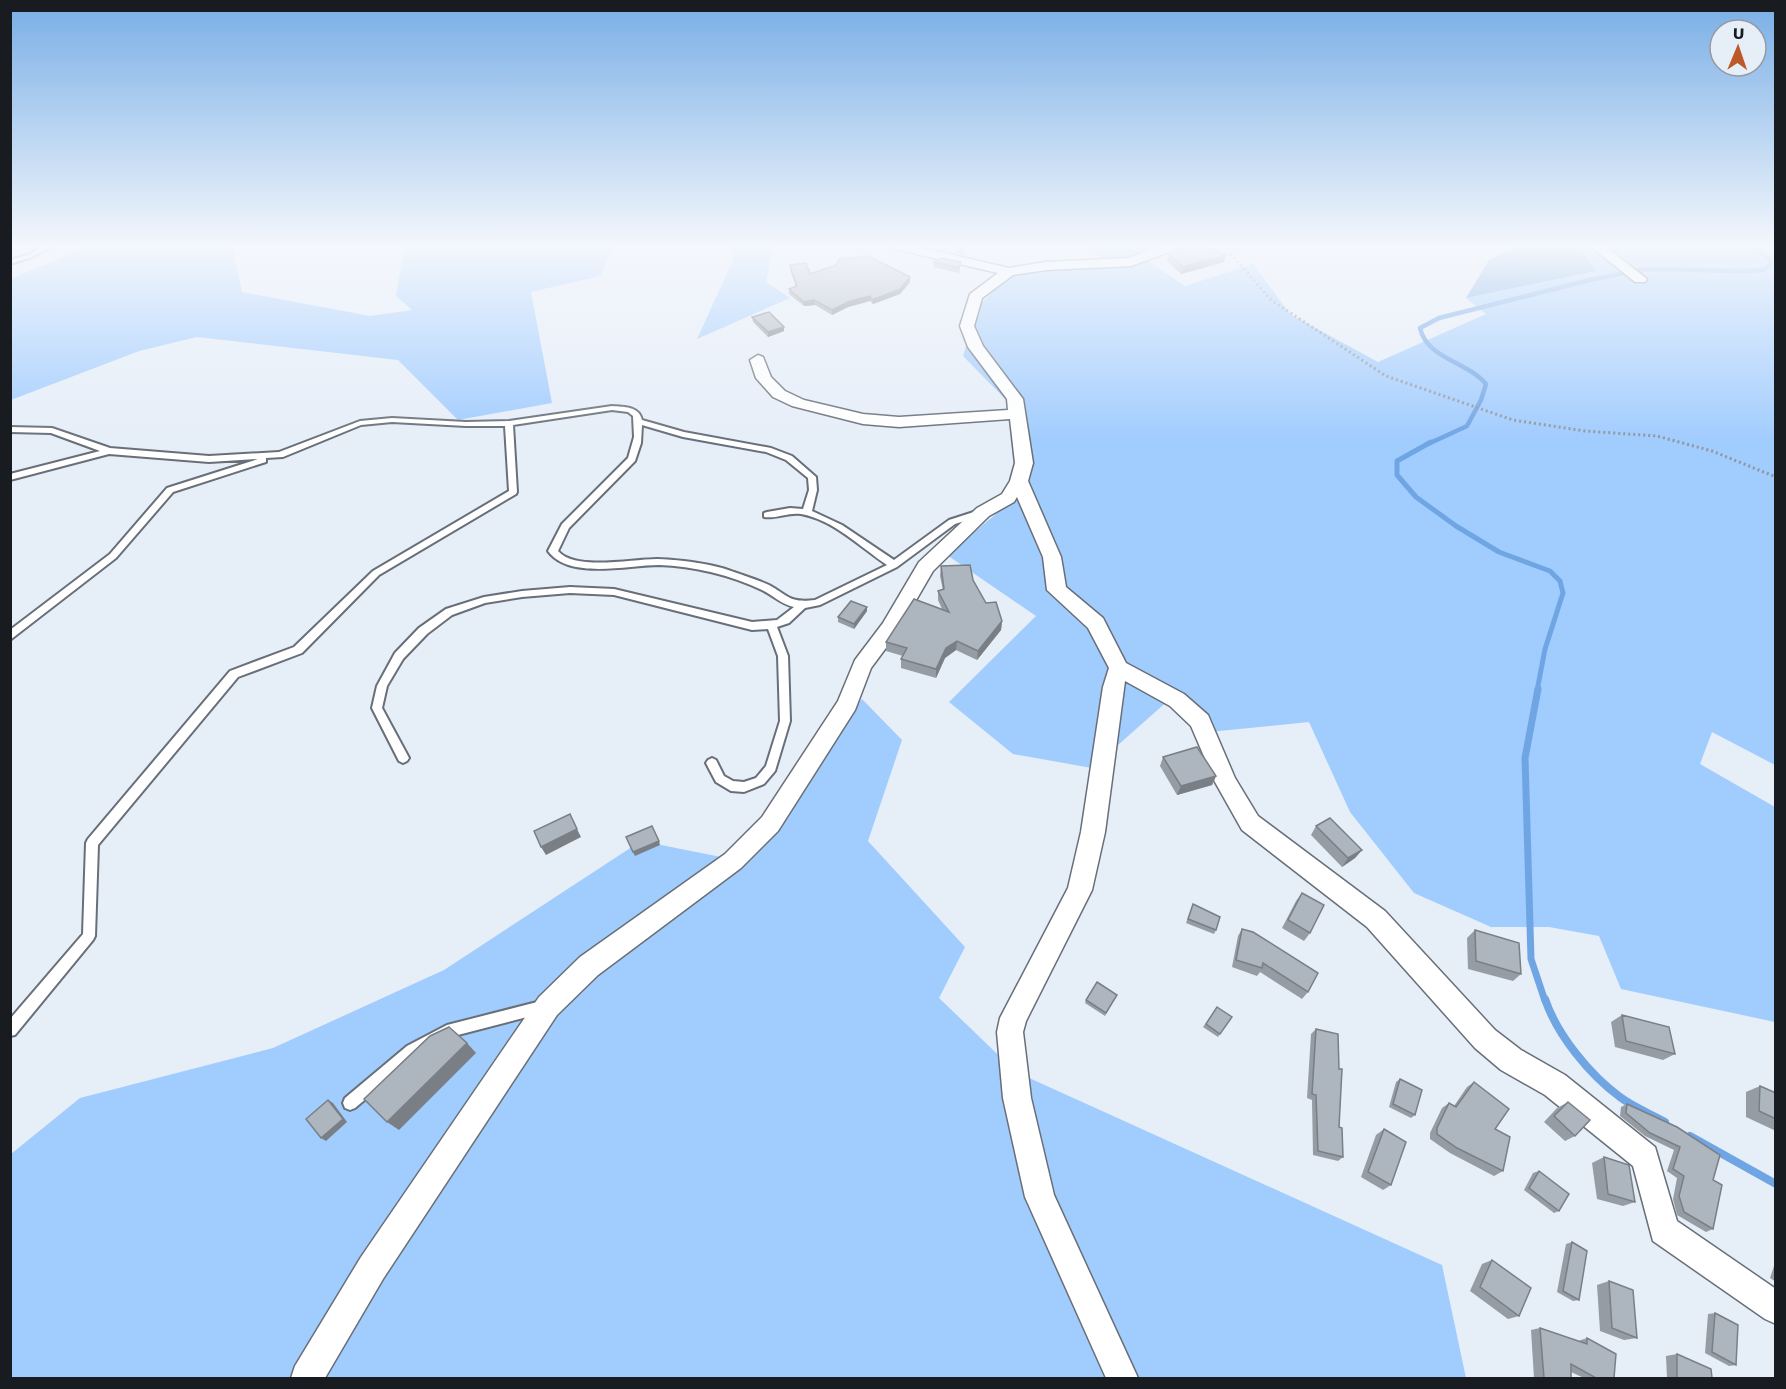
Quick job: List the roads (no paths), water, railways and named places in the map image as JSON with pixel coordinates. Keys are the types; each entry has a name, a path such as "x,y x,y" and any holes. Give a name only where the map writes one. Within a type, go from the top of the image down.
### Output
{"street":[{"path":"307,1378 372,1268 548,1006 589,966 733,861 770,824 848,704 862,665 890,628 926,567 983,512 1008,498 1019,481 1024,462 1015,399 976,347 967,326 971,311"},
{"path":"758,360 764,378 779,394 798,403 863,419 899,422 1018,414"},
{"path":"1019,481 1053,557 1057,590 1096,623 1119,668 1177,700 1200,721 1226,782 1250,824 1376,920 1485,1039 1511,1060 1555,1085 1645,1157 1664,1230 1776,1308"},
{"path":"1119,668 1113,687 1093,832 1080,890 1013,1018 1010,1032 1017,1098 1040,1197 1122,1378"}],"lane":[{"path":"10,636 113,556 170,490 280,455 360,423 392,420 466,424 509,423 612,408 630,410 637,415 638,421 636,449 632,459 566,526 553,551 558,557 593,566 658,562 686,564 728,573 766,588 787,602 802,605 817,603 894,565 952,522 983,512"},
{"path":"638,421 683,434 768,450 789,458 812,477 813,490 807,512"},
{"path":"10,1030 89,936 92,843 234,674 298,650 376,573 513,492 509,423"},
{"path":"10,429 52,431 109,451 209,459 280,455"},
{"path":"10,477 109,451"},
{"path":"767,515 793,511 807,512 837,527 894,565"},
{"path":"403,758 377,708 382,686 399,656 423,631 449,612 484,600 522,594 570,590 614,591 752,626 772,626 790,619 802,605"},
{"path":"712,764 720,778 731,786 744,787 760,781 771,768 785,721 783,656 772,626"},
{"path":"350,1103 412,1051 452,1030 548,1006"}],"waterway":[{"path":"1428,444 1467,426 1481,400 1486,384 1478,376 1431,347 1420,328 1439,318 1468,311"},
{"path":"1431,442 1397,461 1397,475 1416,497 1456,526 1499,552 1550,571 1560,581 1563,593 1545,649 1537,691"},
{"path":"1538,689 1525,758 1531,959 1545,1001"},
{"path":"1545,999 1550,1013 1566,1040 1586,1066 1625,1101 1665,1122"},
{"path":"1690,1136 1776,1184"}]}
